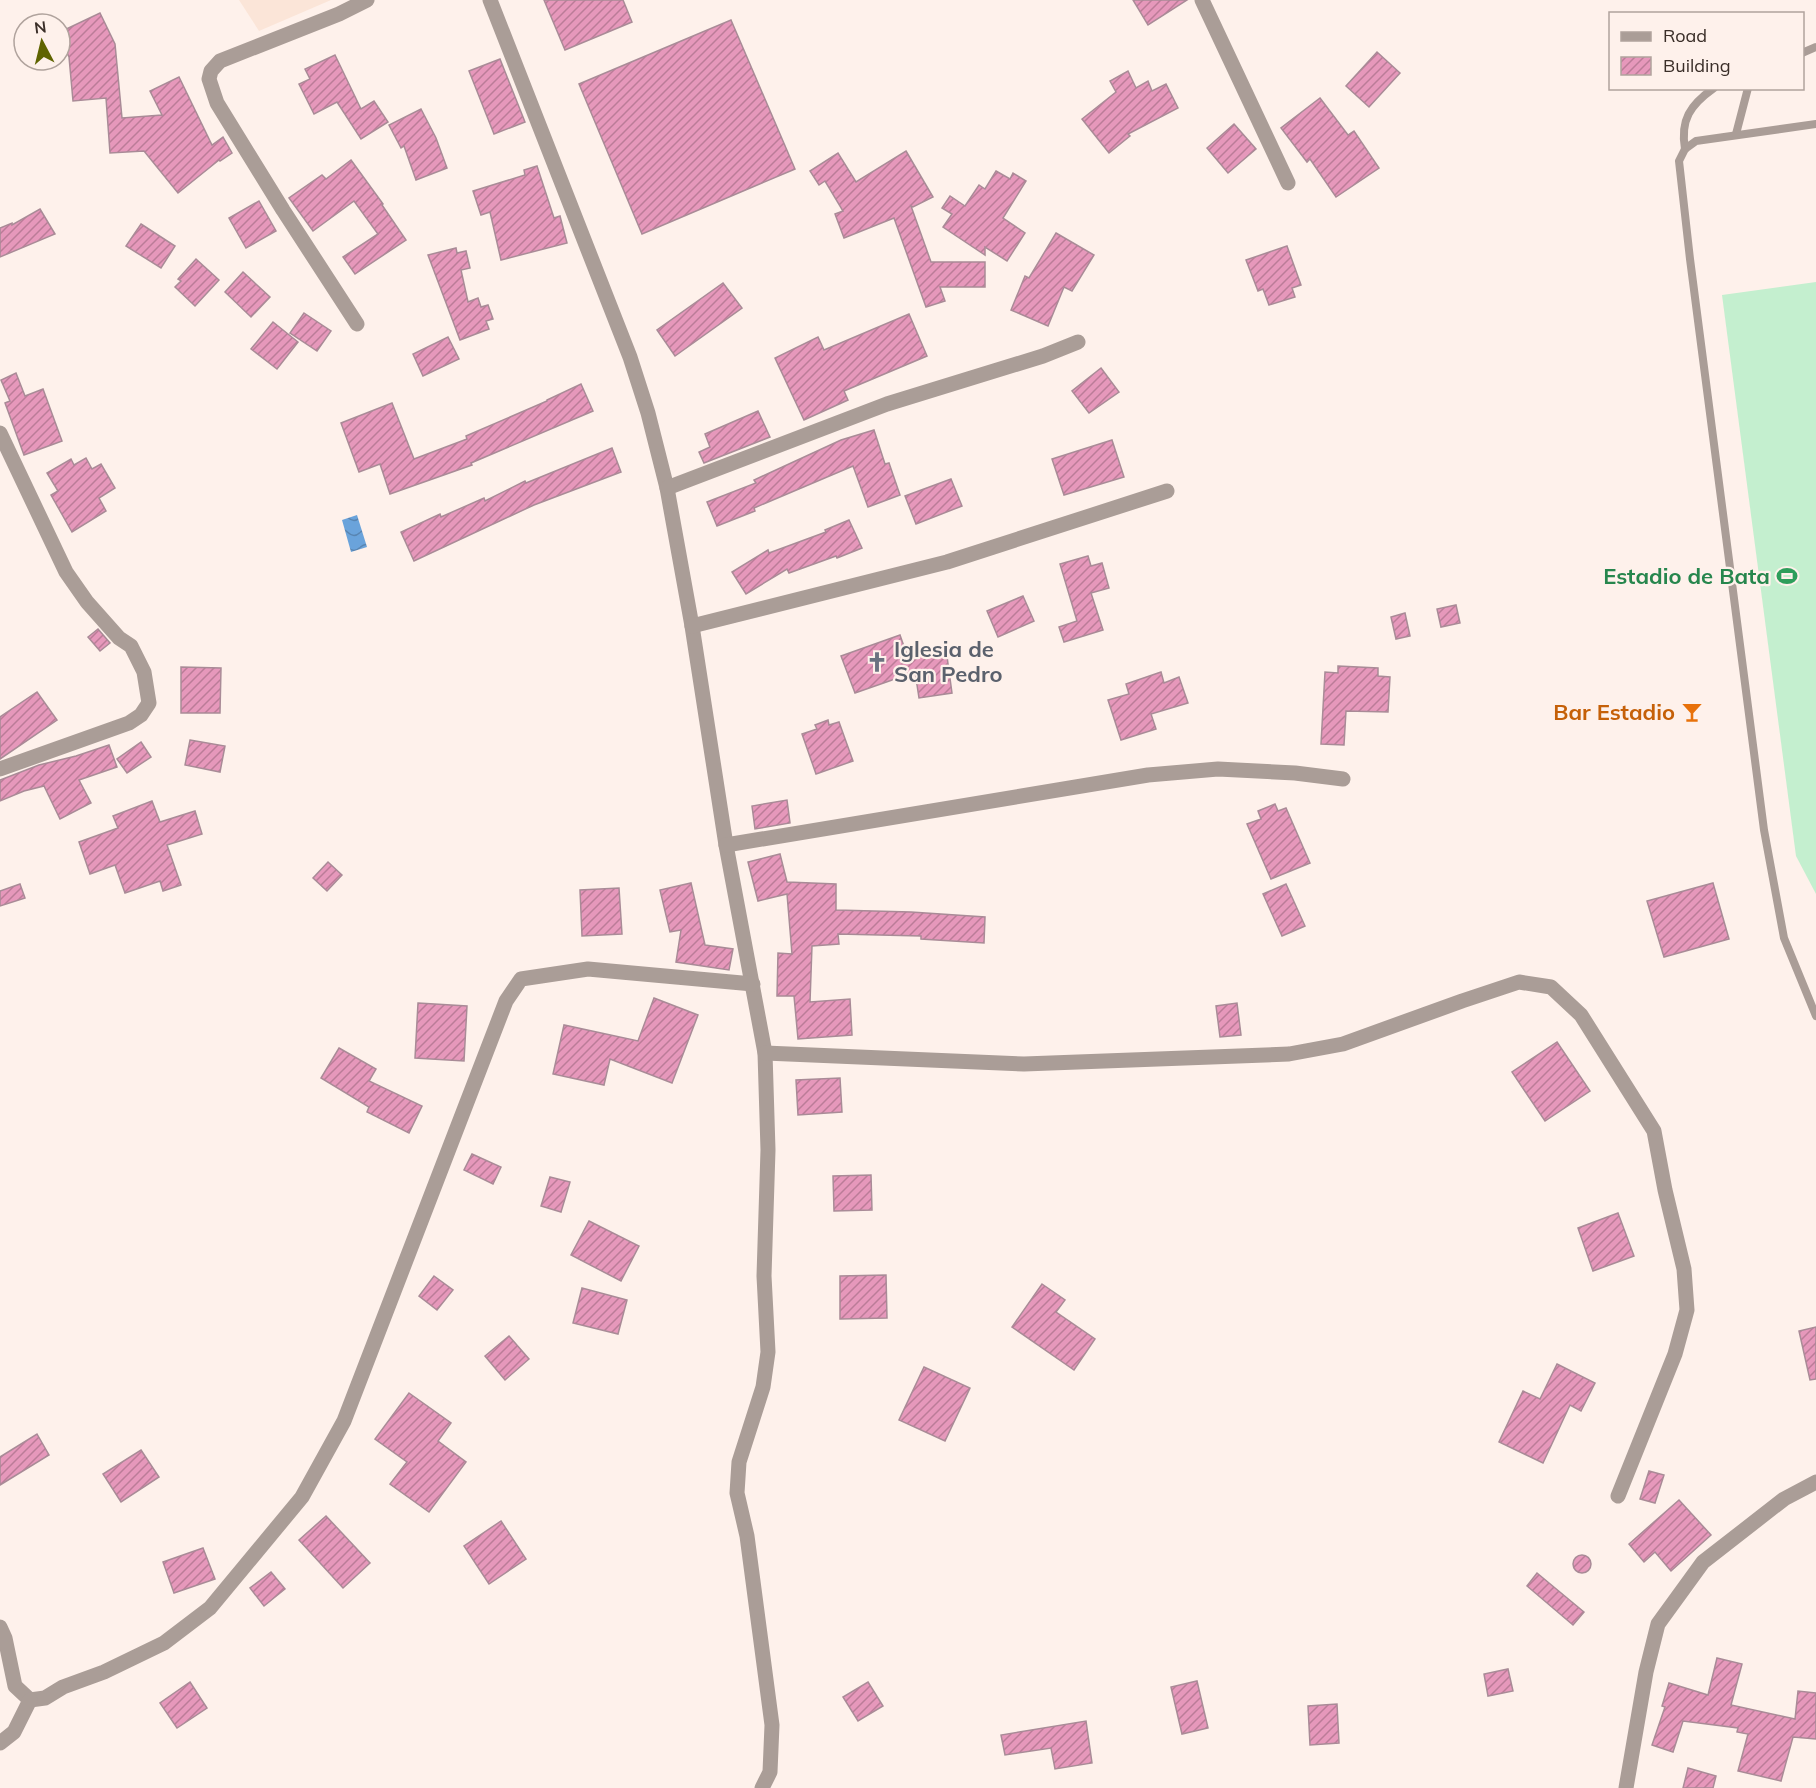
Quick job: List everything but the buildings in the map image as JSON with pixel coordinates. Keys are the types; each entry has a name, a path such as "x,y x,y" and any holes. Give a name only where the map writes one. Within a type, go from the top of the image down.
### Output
{"street":[{"path":"357,324 217,103 209,79 211,71 220,61 339,14 367,0"},
{"path":"490,0 630,357 648,413 667,489 692,626 726,844 765,1053 768,1150 764,1276 768,1352 763,1388 739,1462 737,1493 747,1536 772,1725 770,1772 762,1788"},
{"path":"1202,0 1288,183"},
{"path":"667,489 887,404 1043,356 1078,342"},
{"path":"0,433 66,572 87,602 119,638 131,646 144,672 149,703 141,715 129,723 0,769"},
{"path":"692,626 947,562 1167,491"},
{"path":"726,844 1148,775 1218,769 1295,773 1342,779"},
{"path":"30,1700 45,1698 63,1687 104,1672 164,1643 210,1608 302,1497 344,1421 506,1001 521,980 588,969 753,984"},
{"path":"765,1053 1024,1064 1289,1054 1343,1044 1519,982 1551,987 1581,1015 1654,1131 1684,1269 1687,1310 1675,1354 1618,1496"},
{"path":"1626,1788 1646,1672 1658,1624 1703,1562 1784,1499 1816,1482"},
{"path":"0,1627 5,1638 15,1686 30,1700"},
{"path":"0,1743 14,1732 30,1700"}],"lane":[{"path":"1685,149 1683,135 1688,112 1712,90"},
{"path":"1736,134 1747,90"},
{"path":"1816,124 1696,141 1685,149 1679,161 1764,830 1784,938 1816,1016"}],"shaded area":[{"path":"239,0 331,0 259,31"}],"green space":[{"name":"Estadio de Bata","path":"1816,282 1816,894 1796,856 1722,295"}],"water":[{"path":"357,515 367,547 351,552 342,520"}],"place":[{"name":"Estadio de Bata","path":"1787,576"},
{"name":"Iglesia de San Pedro","path":"877,662"},
{"name":"Bar Estadio","path":"1692,712"}]}
